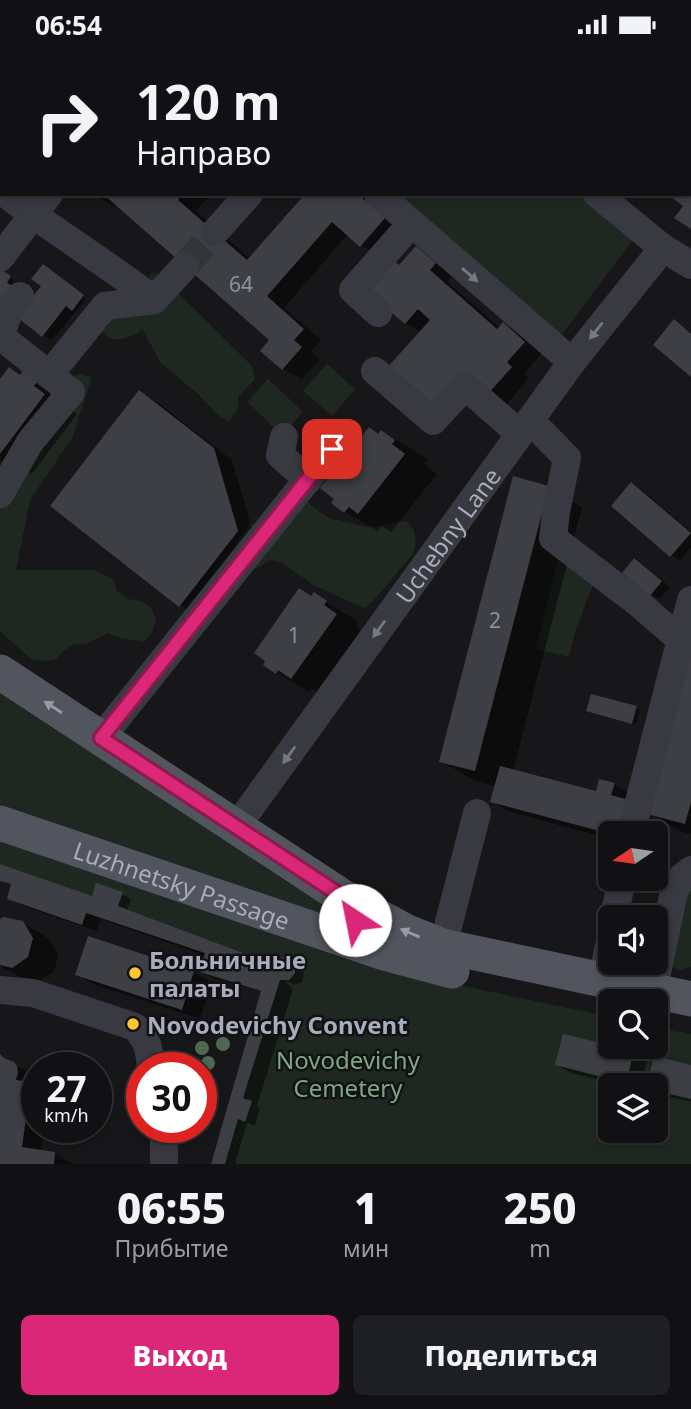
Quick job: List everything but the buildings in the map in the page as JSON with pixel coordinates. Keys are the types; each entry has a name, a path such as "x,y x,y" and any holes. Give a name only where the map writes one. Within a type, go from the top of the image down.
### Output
{"main road":[{"name":"Luzhnetsky Passage","path":"0,672 346,899 404,931 443,946 598,991"},
{"name":"Luzhnetsky Passage","path":"0,823 391,955 453,971 598,992"},
{"name":"Luzhnetsky Passage","path":"668,1002 691,999"},
{"name":"Luzhnetsky Passage","path":"668,1010 691,1022"}],"street":[{"path":"13,196 41,204 154,300"},
{"path":"215,232 247,196"},
{"path":"380,196 572,362"},
{"path":"599,196 663,248 691,265"},
{"path":"0,258 41,204"},
{"path":"378,313 353,290 411,224"},
{"name":"Uchebny Lane","path":"237,826 572,362 663,248"},
{"path":"49,375 105,306 154,300 185,266"},
{"path":"0,494 30,442 71,392 1,336 9,312 20,296"},
{"path":"375,370 433,421 465,386 567,458 553,538 638,603 681,640"},
{"path":"284,437 281,455 308,480"},
{"path":"101,738 332,449"},
{"path":"634,821 691,600"},
{"path":"443,946 477,813"},
{"path":"657,989 674,892 682,877 691,870"},
{"path":"332,936 346,932 355,920 355,912 346,899"},
{"path":"0,990 33,993 135,1027 144,1037 149,1052"},
{"path":"164,1143 164,1164"}],"green space":[{"path":"396,196 582,196 634,238 560,337"},
{"path":"151,273 164,274 180,295 252,366 255,379 238,397 238,408 229,422 160,362 142,328 139,332 117,339 108,337 102,331 108,326 114,300 147,286"},
{"path":"327,364 355,389 332,416 303,391"},
{"path":"79,374 92,377 72,438 30,500 16,570 94,570 113,579 117,591 128,599 151,607 156,620 152,632 144,642 108,633 86,644 74,644 56,659 44,661 31,659 0,631 0,484 68,379"},
{"path":"268,379 303,412 282,435 247,402"},
{"path":"295,492 331,519 368,527 406,521 414,530 416,542 413,554 364,608 315,586 282,563 270,560 247,571 229,554 249,524 266,523"},
{"path":"559,555 595,580 576,629 569,657 536,649"},
{"path":"0,684 323,899 324,908 319,914 0,810"},
{"name":"Novodevichy Cemetery","path":"0,841 449,983 598,1014 598,1059 668,1059 668,1029 691,1034 691,1164 225,1164 238,1119 245,1121 252,1101 243,1098 280,980 289,980 295,973 294,962 284,957 275,960 273,964 0,864"},
{"path":"691,885 691,967 678,970 671,965 674,922"}],"tunnel":[{"path":"185,266 215,232"}],"place":[{"name":"Больничные палаты","path":"135,973"},
{"name":"Novodevichy Convent","path":"133,1024"}],"route":[{"path":"332,449 101,738 346,899 355,912 355,920"}]}
